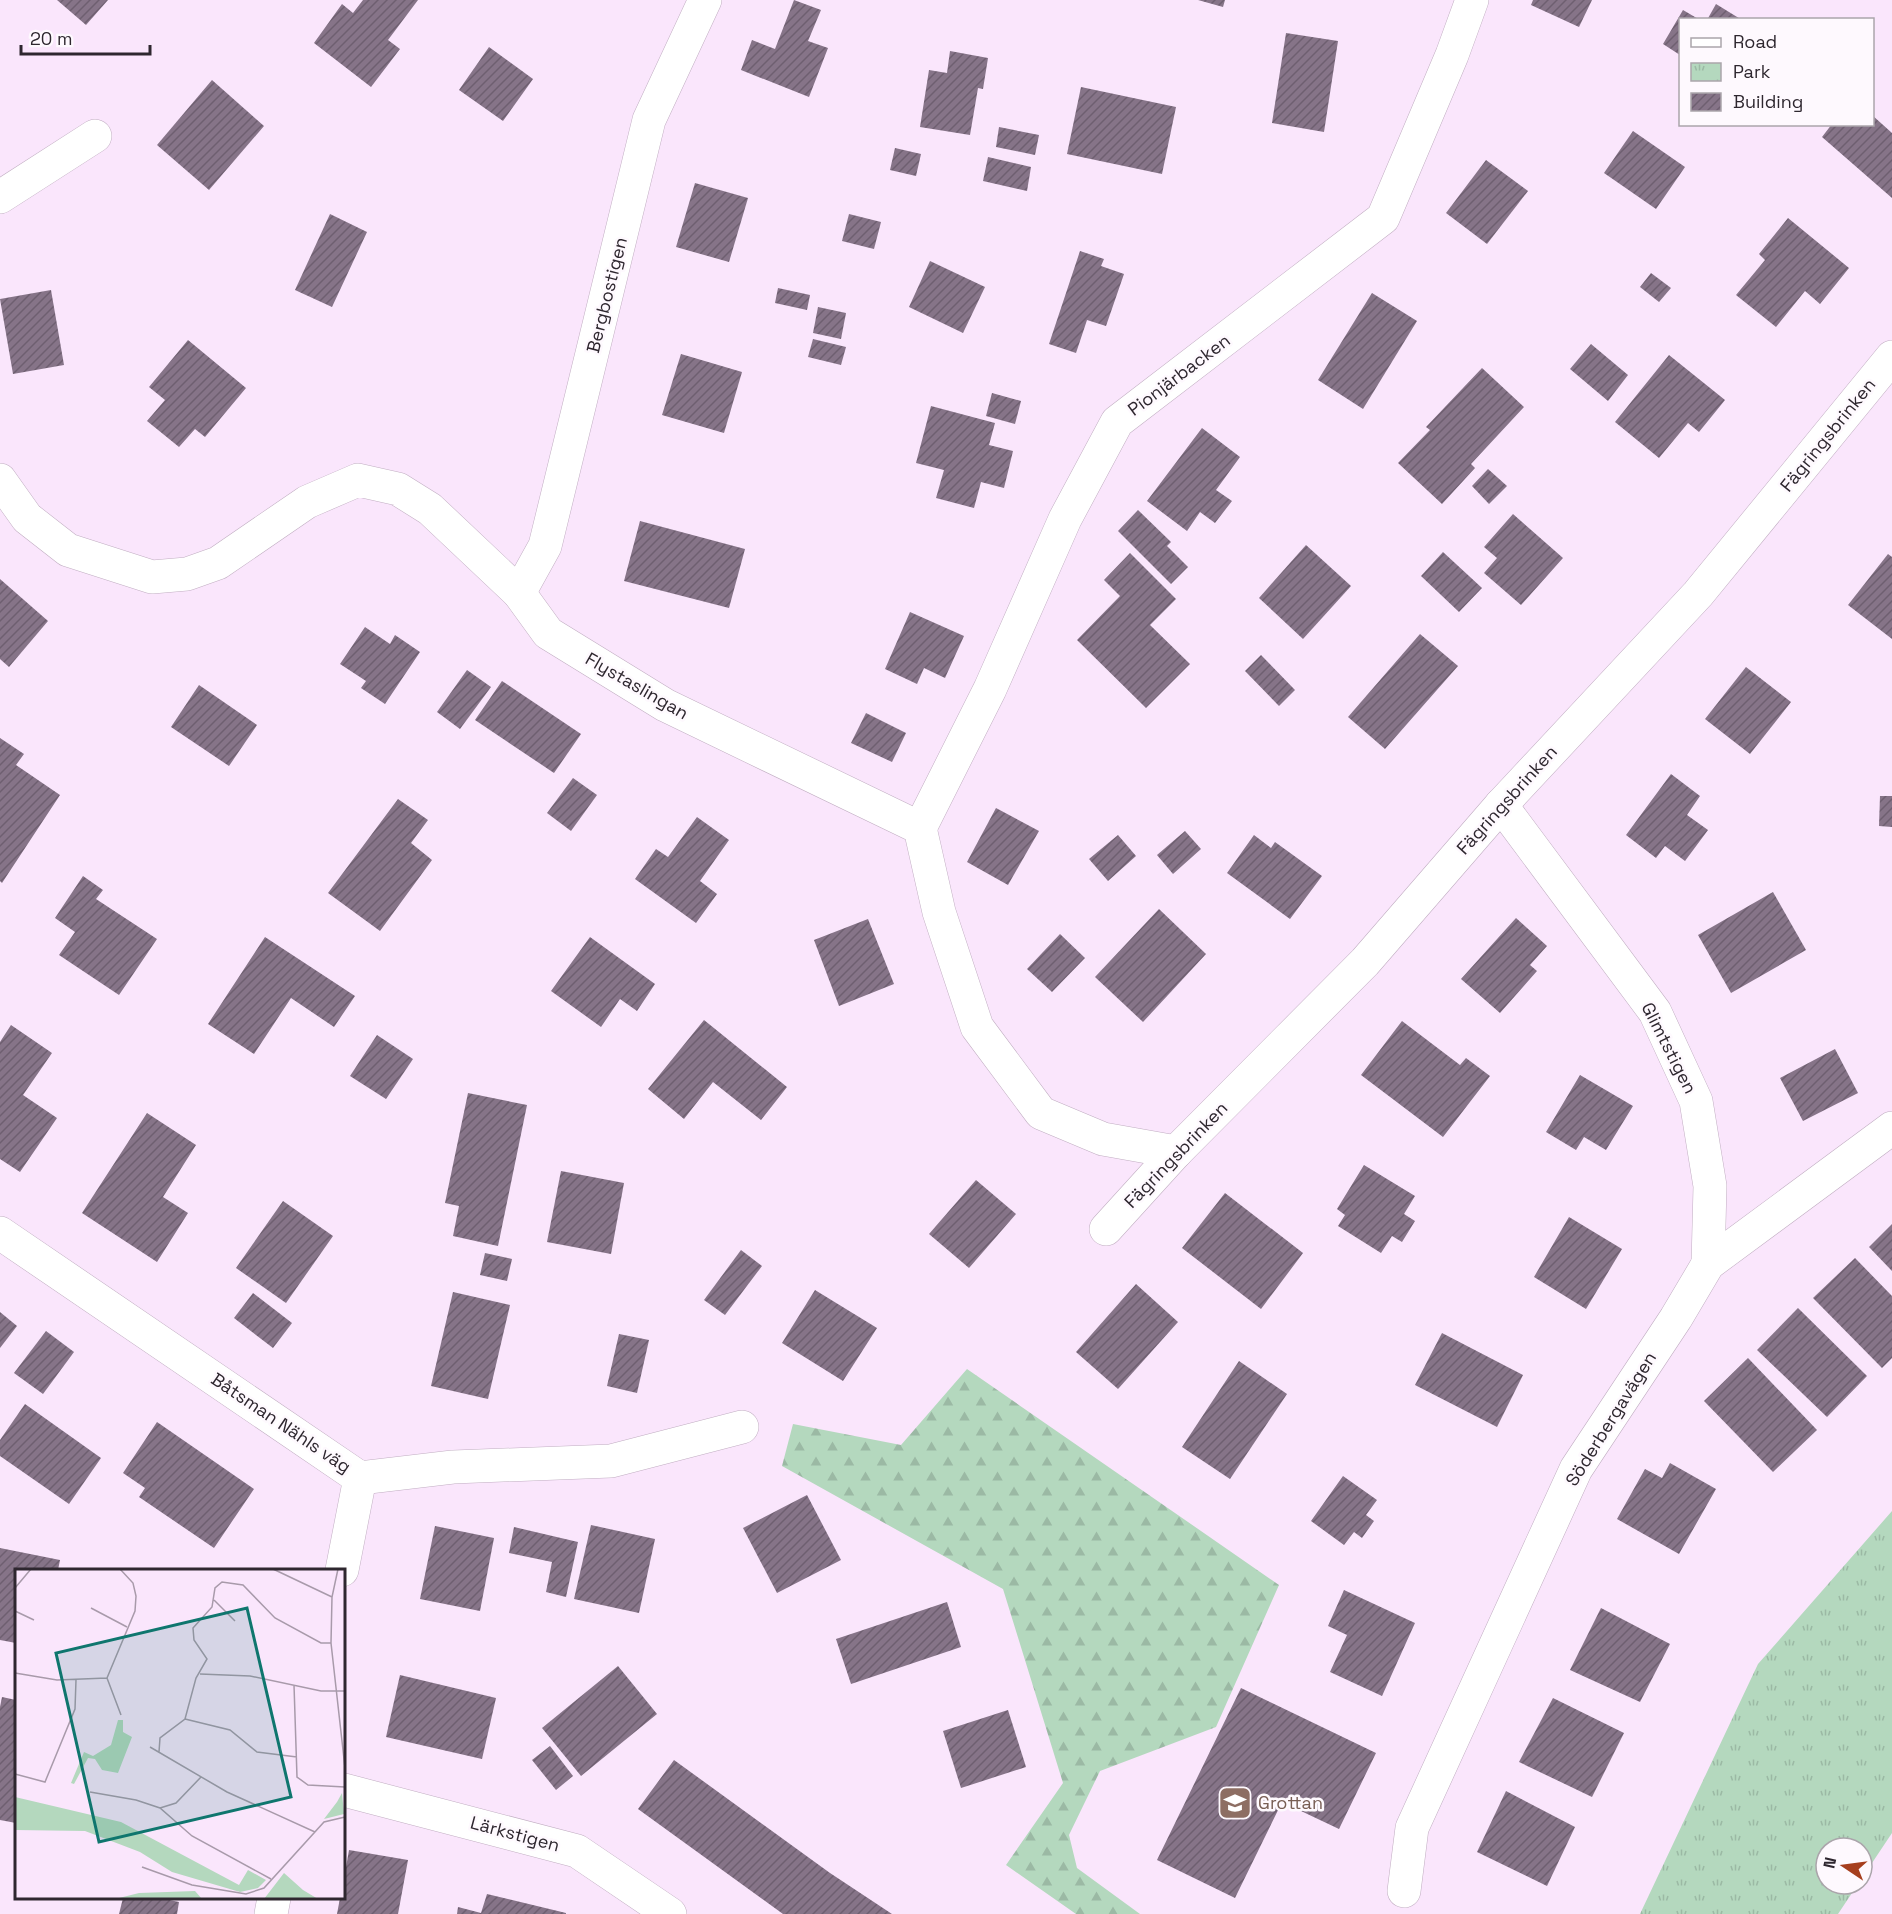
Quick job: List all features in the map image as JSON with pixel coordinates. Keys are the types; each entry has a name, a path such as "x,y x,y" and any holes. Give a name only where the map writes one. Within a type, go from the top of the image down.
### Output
{"street":[{"name":"Bergbostigen","path":"519,593 545,546 650,120 705,0"},
{"name":"Pionjärbacken","path":"920,828 990,689 1065,519 1117,422 1383,218 1452,55 1472,0"},
{"path":"0,197 95,136"},
{"name":"Fägringsbrinken","path":"1106,1229 1176,1152 1365,962 1501,805 1698,594 1892,357"},
{"name":"Flystaslingan","path":"0,480 27,518 68,550 152,577 187,574 218,563 307,502 358,480 398,489 430,509 519,593 548,633 665,705 920,828"},
{"name":"Glimtstigen","path":"1501,805 1655,1012 1696,1101 1710,1186 1708,1264"},
{"path":"920,828 939,912 977,1027 1041,1113 1103,1139 1176,1152"},
{"name":"Söderbergavägen","path":"1404,1891 1412,1828 1576,1468 1676,1318 1708,1264 1892,1128"},
{"name":"Båtsman Nähls väg","path":"0,1233 360,1478 453,1467 611,1461 742,1427"},
{"path":"342,1569 360,1478"},
{"name":"Lärkstigen","path":"345,1790 577,1851 670,1914"},
{"path":"271,1914 274,1899"}],"green space":[{"path":"967,1369 1279,1585 1216,1727 1100,1771 1069,1835 1077,1868 1140,1914 1076,1914 1006,1865 1063,1783 1003,1589 782,1466 793,1424 901,1445"},
{"path":"1892,1511 1892,1833 1874,1860 1874,1836 1814,1836 1814,1896 1850,1896 1838,1914 1640,1914 1758,1664"}],"building":[{"path":"57,0 108,0 86,25"},
{"path":"363,0 418,0 388,40 400,49 371,87 314,43 342,4 353,13"},
{"path":"794,0 821,10 808,41 828,48 809,97 741,70 752,40 775,49"},
{"path":"1198,0 1225,0 1223,7"},
{"path":"1533,0 1592,0 1579,27 1531,5"},
{"path":"1716,4 1739,18 1708,18"},
{"path":"1683,10 1697,18 1679,18 1679,54 1663,44"},
{"path":"1286,33 1338,41 1324,132 1272,123"},
{"path":"489,47 533,79 503,121 459,90"},
{"path":"950,51 988,58 983,89 978,88 970,135 920,127 929,70 947,73"},
{"path":"212,80 264,126 209,190 157,145"},
{"path":"1081,87 1176,107 1162,174 1067,154"},
{"path":"1874,117 1892,133 1892,198 1822,137 1830,126 1874,126"},
{"path":"999,127 1039,135 1035,155 996,147"},
{"path":"1633,131 1685,167 1656,209 1604,173"},
{"path":"895,148 921,154 916,176 890,170"},
{"path":"988,157 1031,167 1027,191 983,181"},
{"path":"1486,160 1528,191 1487,244 1446,213"},
{"path":"695,183 748,198 729,262 676,247"},
{"path":"330,214 367,232 332,307 295,290"},
{"path":"849,214 881,222 874,249 842,241"},
{"path":"1788,218 1849,268 1820,304 1805,291 1776,327 1736,295 1765,260 1759,254"},
{"path":"1080,251 1104,259 1101,266 1124,274 1106,326 1087,320 1076,353 1049,344"},
{"path":"930,261 985,287 963,333 909,307"},
{"path":"1651,273 1671,288 1659,302 1640,287"},
{"path":"778,288 810,295 807,310 775,303"},
{"path":"51,290 64,365 13,374 0,299"},
{"path":"1372,293 1417,321 1363,409 1318,380"},
{"path":"818,307 846,313 841,339 813,333"},
{"path":"813,339 846,347 841,365 808,357"},
{"path":"188,340 246,388 205,437 195,429 179,447 147,421 165,400 149,387"},
{"path":"1591,344 1628,375 1608,401 1570,369"},
{"path":"681,354 742,372 724,433 662,415"},
{"path":"1669,355 1725,400 1699,432 1688,423 1659,458 1615,422"},
{"path":"1482,368 1524,407 1471,464 1475,468 1442,504 1398,463 1430,430 1426,427"},
{"path":"992,393 1021,401 1015,424 986,416"},
{"path":"931,406 995,423 989,445 1013,451 1004,488 981,482 974,508 936,498 944,470 916,463"},
{"path":"1202,428 1240,457 1216,490 1232,501 1215,523 1200,512 1187,531 1147,501"},
{"path":"1488,469 1507,486 1489,504 1472,486"},
{"path":"1138,510 1171,542 1167,546 1188,567 1171,584 1118,531"},
{"path":"1513,514 1563,558 1521,605 1484,573 1497,558 1484,547"},
{"path":"640,521 745,549 729,608 624,581"},
{"path":"1306,545 1351,586 1303,639 1259,598"},
{"path":"1443,552 1482,588 1459,612 1421,576"},
{"path":"1130,553 1176,599 1150,625 1190,664 1146,708 1077,640 1120,596 1104,580"},
{"path":"1888,554 1892,557 1892,639 1848,605"},
{"path":"0,579 48,621 9,667 0,659"},
{"path":"910,612 964,636 945,678 924,668 917,684 885,669"},
{"path":"365,627 390,644 395,635 420,652 385,704 361,688 366,681 340,664"},
{"path":"1420,634 1458,666 1385,749 1348,717"},
{"path":"1261,655 1295,690 1279,706 1245,671"},
{"path":"1746,667 1791,702 1750,754 1705,719"},
{"path":"467,670 491,687 460,729 437,712"},
{"path":"502,681 581,734 554,773 475,720"},
{"path":"199,685 257,725 229,766 171,727"},
{"path":"866,713 906,733 892,762 851,743"},
{"path":"0,738 24,754 16,765 60,795 2,883 0,881"},
{"path":"1671,774 1700,796 1687,815 1708,830 1685,861 1665,846 1656,858 1626,835"},
{"path":"573,778 597,795 571,831 547,813"},
{"path":"1880,796 1892,796 1892,827 1879,826"},
{"path":"398,799 428,820 411,843 432,860 380,931 328,893"},
{"path":"996,808 1039,831 1008,885 967,862"},
{"path":"697,817 729,840 700,881 717,894 696,923 635,879 656,849 668,857"},
{"path":"1185,831 1201,849 1173,874 1157,855"},
{"path":"1118,835 1136,856 1108,881 1089,859"},
{"path":"1254,835 1271,848 1275,842 1322,876 1290,919 1227,873"},
{"path":"83,876 103,890 96,899 157,939 119,995 59,955 75,932 55,918"},
{"path":"1773,892 1806,950 1731,993 1698,935"},
{"path":"1159,909 1206,954 1143,1022 1095,977"},
{"path":"1516,918 1547,946 1530,965 1537,971 1500,1013 1461,979"},
{"path":"868,919 894,984 839,1006 814,940"},
{"path":"1060,934 1085,958 1052,992 1027,969"},
{"path":"265,937 355,996 334,1027 291,998 254,1054 208,1024"},
{"path":"590,937 655,984 637,1011 620,999 601,1027 551,991"},
{"path":"704,1020 787,1087 761,1120 713,1082 684,1119 648,1089"},
{"path":"1402,1021 1460,1065 1466,1058 1490,1076 1443,1137 1361,1075"},
{"path":"11,1025 52,1053 23,1095 57,1118 20,1172 0,1159 0,1042"},
{"path":"377,1035 413,1059 386,1099 350,1076"},
{"path":"1835,1049 1858,1093 1803,1121 1780,1078"},
{"path":"1580,1075 1633,1106 1606,1150 1584,1137 1576,1150 1546,1132"},
{"path":"468,1093 527,1105 498,1246 453,1236 459,1206 445,1203"},
{"path":"147,1113 196,1145 163,1197 188,1213 157,1262 82,1213"},
{"path":"1364,1165 1415,1196 1404,1214 1415,1221 1402,1242 1392,1236 1381,1253 1338,1226 1345,1215 1337,1209"},
{"path":"561,1171 624,1183 611,1254 547,1242"},
{"path":"976,1180 1016,1214 969,1268 929,1234"},
{"path":"1225,1193 1303,1253 1261,1309 1182,1248"},
{"path":"283,1201 333,1236 286,1303 236,1268"},
{"path":"1569,1217 1622,1249 1586,1309 1534,1277"},
{"path":"1892,1224 1892,1271 1869,1247"},
{"path":"741,1250 762,1266 725,1315 704,1300"},
{"path":"485,1253 512,1259 507,1281 480,1275"},
{"path":"1855,1258 1892,1296 1892,1358 1882,1368 1813,1298"},
{"path":"1136,1284 1178,1322 1118,1389 1076,1352"},
{"path":"815,1290 877,1328 843,1381 782,1343"},
{"path":"453,1292 510,1305 488,1399 431,1386"},
{"path":"253,1293 292,1323 273,1348 234,1318"},
{"path":"1798,1308 1867,1376 1827,1417 1757,1350"},
{"path":"0,1312 17,1326 0,1348"},
{"path":"46,1331 74,1352 43,1394 14,1373"},
{"path":"1442,1333 1523,1375 1497,1427 1415,1385"},
{"path":"619,1334 649,1340 637,1393 607,1386"},
{"path":"1748,1358 1817,1430 1773,1472 1704,1401"},
{"path":"1239,1361 1287,1394 1230,1479 1182,1447"},
{"path":"25,1404 101,1458 69,1504 0,1456 0,1440"},
{"path":"157,1422 254,1489 214,1548 139,1497 145,1488 123,1473"},
{"path":"1670,1463 1716,1489 1679,1554 1617,1519 1645,1469 1662,1478"},
{"path":"1343,1476 1377,1500 1366,1515 1374,1521 1362,1538 1354,1532 1344,1545 1311,1521"},
{"path":"807,1495 841,1560 777,1593 743,1528"},
{"path":"591,1525 655,1539 639,1613 574,1599"},
{"path":"435,1526 494,1538 480,1611 420,1599"},
{"path":"514,1527 578,1542 566,1597 546,1592 552,1562 509,1553"},
{"path":"0,1548 60,1560 58,1569 15,1569 15,1643 0,1640"},
{"path":"1344,1590 1415,1623 1382,1696 1330,1672 1347,1635 1328,1626"},
{"path":"947,1602 961,1647 851,1684 836,1639"},
{"path":"1601,1608 1670,1644 1640,1702 1570,1670"},
{"path":"618,1666 657,1714 581,1776 542,1728"},
{"path":"400,1675 496,1698 482,1759 386,1737"},
{"path":"1241,1688 1376,1753 1339,1829 1282,1802 1235,1898 1157,1860"},
{"path":"2,1697 15,1700 15,1823 0,1820 0,1707"},
{"path":"1553,1698 1624,1733 1592,1797 1519,1762"},
{"path":"1008,1710 1026,1767 961,1788 943,1731"},
{"path":"550,1746 573,1776 556,1790 532,1760"},
{"path":"674,1760 830,1873 892,1914 783,1914 638,1809"},
{"path":"1506,1791 1575,1827 1547,1886 1477,1852"},
{"path":"349,1850 408,1860 398,1914 337,1914 340,1899 345,1899 345,1873"},
{"path":"487,1894 566,1914 457,1914 458,1907 481,1913"},
{"path":"123,1899 165,1899 179,1902 177,1914 119,1914"}],"place":[{"name":"Grottan","path":"1235,1803"}]}
